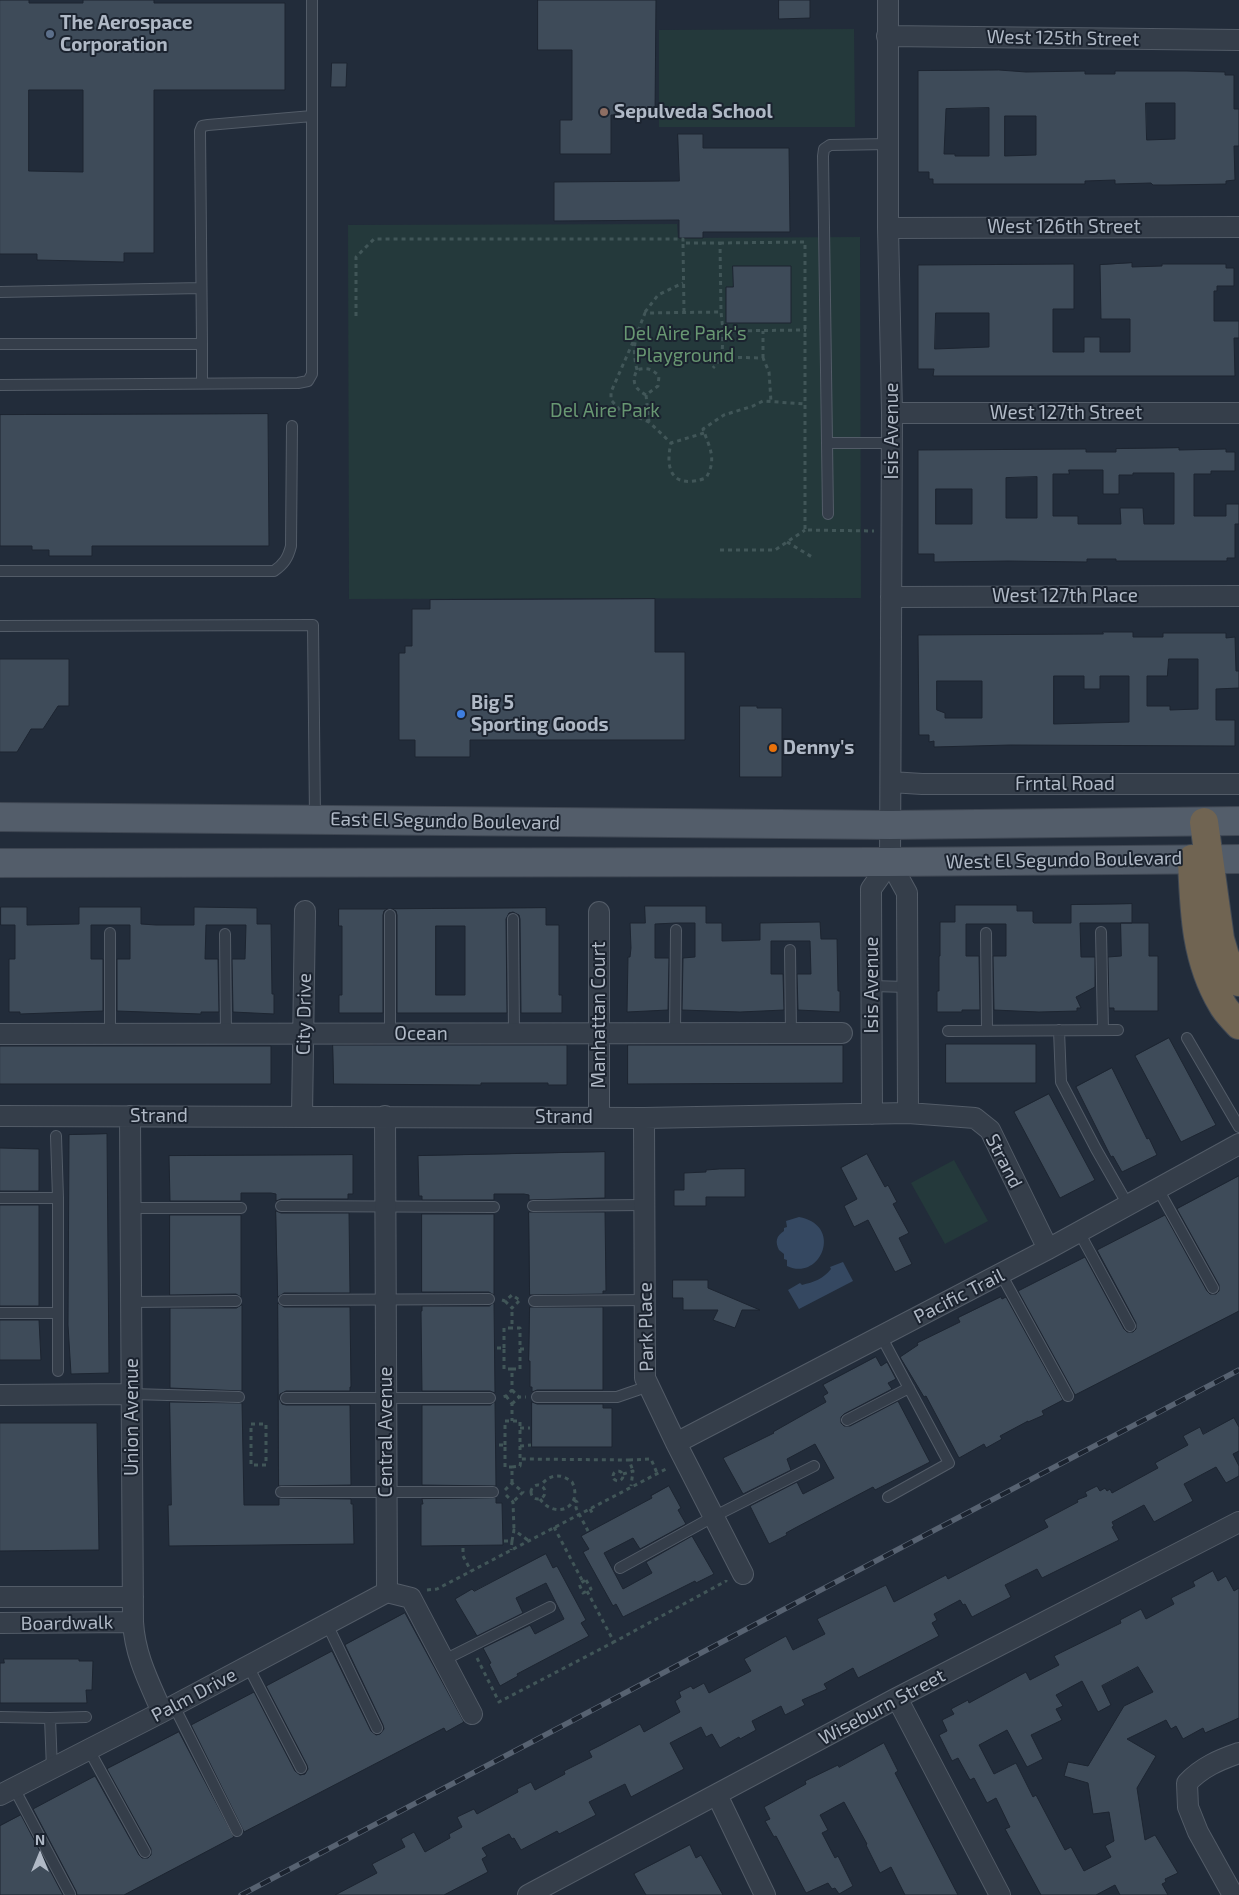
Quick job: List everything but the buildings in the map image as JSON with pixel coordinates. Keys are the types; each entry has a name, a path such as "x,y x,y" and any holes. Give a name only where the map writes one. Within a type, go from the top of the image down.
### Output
{"highway":[{"path":"1204,822 1196,935 1203,962 1222,1005 1239,1025"},
{"path":"1201,858 1225,956 1239,982"}],"main road":[{"name":"East El Segundo Boulevard","path":"0,817 890,825"},
{"name":"West El Segundo Boulevard","path":"890,825 1239,821"},
{"name":"West El Segundo Boulevard","path":"890,862 1239,859"},
{"name":"East El Segundo Boulevard","path":"0,863 890,862"}],"street":[{"name":"Isis Avenue","path":"888,0 888,228 892,413 890,862 907,893 908,1113"},
{"name":"West 125th Street","path":"887,36 1239,40"},
{"name":"West 126th Street","path":"888,228 1239,227"},
{"name":"West 127th Street","path":"892,413 1239,413"},
{"name":"West 127th Place","path":"891,597 1239,596"},
{"name":"Frntal Road","path":"891,782 922,784 1239,784"},
{"name":"Isis Avenue","path":"872,1114 871,889 890,862"},
{"name":"City Drive","path":"302,1116 305,911"},
{"name":"Manhattan Court","path":"599,912 599,1117"},
{"name":"Ocean","path":"0,1034 842,1033"},
{"name":"Strand","path":"0,1116 644,1118 908,1113 975,1118 990,1130 1048,1249"},
{"name":"Union Avenue","path":"130,1116 134,1640 139,1658 168,1709"},
{"name":"Central Avenue","path":"385,1116 387,1592"},
{"name":"Park Place","path":"644,1118 645,1378 743,1574"},
{"name":"Pacific Trail","path":"676,1443 1048,1249 1158,1189 1238,1142"},
{"path":"0,1395 132,1394"},
{"name":"Wiseburn Street","path":"531,1894 897,1698 1239,1522"},
{"path":"387,1592 411,1598 472,1714"},
{"name":"Palm Drive","path":"7,1792 168,1709 387,1592"},
{"name":"Boardwalk","path":"0,1597 133,1597"},
{"name":"Boardwalk","path":"0,1624 133,1622"},
{"path":"897,1698 1000,1895"},
{"path":"1233,1895 1198,1832 1188,1807 1187,1783 1196,1773 1218,1760 1239,1752"},
{"path":"717,1794 765,1895"}],"lane":[{"path":"0,385 298,383 308,381 312,374 312,0"},
{"path":"202,384 200,131 202,126 312,116"},
{"path":"828,514 824,149 830,145 888,144"},
{"path":"0,292 201,288"},
{"path":"0,344 202,344"},
{"path":"0,571 274,571 282,566 288,558 291,546 292,426"},
{"path":"827,443 892,443"},
{"path":"0,626 313,625 315,820"},
{"path":"390,915 390,1034"},
{"path":"513,919 514,1034"},
{"path":"675,1033 676,930"},
{"path":"1102,932 1103,1030"},
{"path":"110,933 110,1034"},
{"path":"986,933 987,1030"},
{"path":"225,934 226,1034"},
{"path":"790,950 791,1033"},
{"path":"872,986 907,987"},
{"path":"948,1030 1118,1030"},
{"path":"1059,1030 1061,1082 1128,1205"},
{"path":"1187,1038 1238,1142"},
{"path":"56,1136 58,1371"},
{"path":"1158,1189 1213,1288"},
{"path":"0,1198 58,1198"},
{"path":"533,1206 644,1205"},
{"path":"281,1206 494,1207"},
{"path":"131,1208 241,1208"},
{"path":"1079,1232 1130,1326"},
{"path":"1001,1274 1068,1396"},
{"path":"284,1300 489,1300"},
{"path":"534,1301 645,1300"},
{"path":"131,1302 236,1301"},
{"path":"0,1313 58,1313"},
{"path":"881,1336 949,1463 888,1497"},
{"path":"537,1397 617,1397 649,1386"},
{"path":"846,1420 908,1388"},
{"path":"132,1394 239,1397"},
{"path":"286,1398 490,1398"},
{"path":"620,1568 713,1517 814,1466"},
{"path":"280,1492 498,1492"},
{"path":"444,1660 550,1606"},
{"path":"327,1624 377,1728"},
{"path":"248,1666 301,1768"},
{"path":"168,1709 237,1831"},
{"path":"0,1718 86,1718"},
{"path":"50,1718 52,1769"},
{"path":"89,1750 145,1852"},
{"path":"7,1792 70,1894"}],"path":[{"path":"356,316 356,257 374,239 683,239 684,312"},
{"path":"682,243 805,242 805,530"},
{"path":"713,368 722,357 724,331 721,312 720,243"},
{"path":"671,443 649,422 620,410 611,400 611,392 645,313 658,295 683,283"},
{"path":"645,313 721,312"},
{"path":"763,330 763,358 769,372 771,402"},
{"path":"724,331 806,330"},
{"path":"634,340 634,357 637,370 634,376 634,385 638,391 646,395"},
{"path":"722,357 763,358"},
{"path":"637,370 645,368 653,370 659,376 658,386 646,395"},
{"path":"646,395 649,422"},
{"path":"671,443 668,466 674,476 682,482 694,482 706,478 712,469 713,459 703,429 724,415 763,401 805,404"},
{"path":"671,443 704,433"},
{"path":"720,550 775,550 805,530 892,531"},
{"path":"788,542 812,557"},
{"path":"505,1301 512,1295 519,1301 534,1301"},
{"path":"489,1300 505,1301 512,1308 512,1328"},
{"path":"512,1308 519,1301"},
{"path":"504,1328 520,1328 520,1369 504,1369 504,1348 504,1328"},
{"path":"497,1348 504,1348"},
{"path":"520,1349 527,1349"},
{"path":"490,1398 506,1396 512,1390 512,1369"},
{"path":"506,1396 512,1404 512,1421"},
{"path":"512,1404 519,1397"},
{"path":"505,1421 512,1421 520,1421 520,1466 505,1467 505,1421"},
{"path":"251,1424 266,1424 266,1465 251,1465 251,1424"},
{"path":"520,1428 530,1428"},
{"path":"426,1590 436,1589 666,1469 676,1443"},
{"path":"499,1445 505,1445"},
{"path":"520,1446 530,1445"},
{"path":"520,1460 651,1459 657,1473"},
{"path":"629,1460 633,1471 631,1487"},
{"path":"512,1467 512,1483"},
{"path":"622,1474 633,1471"},
{"path":"531,1492 534,1486 541,1485 550,1477 562,1476 572,1482 575,1488 574,1500 577,1502 576,1508 588,1531"},
{"path":"512,1483 523,1492 531,1492"},
{"path":"512,1483 498,1492 513,1502"},
{"path":"540,1499 544,1497 546,1492 541,1485"},
{"path":"510,1550 514,1530 513,1502 523,1492"},
{"path":"531,1492 534,1498 540,1499 545,1506 555,1511 566,1509 574,1500"},
{"path":"590,1509 594,1516"},
{"path":"554,1527 583,1582 579,1584 583,1592 587,1591 614,1642"},
{"path":"514,1530 528,1541"},
{"path":"504,1541 512,1541"},
{"path":"463,1548 463,1556 471,1571"},
{"path":"471,1646 498,1702 726,1581 722,1573"}],"green space":[{"path":"854,29 855,127 659,127 659,30"},
{"name":"Del Aire Park","path":"677,224 678,238 860,237 861,598 349,599 348,225"},
{"path":"954,1160 988,1221 945,1244 911,1183"}],"water":[{"path":"799,1217 813,1222 821,1230 824,1240 823,1250 818,1260 810,1266 799,1269 787,1266 787,1260 784,1259 784,1254 779,1250 777,1242 779,1235 787,1227 786,1221"},
{"path":"843,1262 853,1281 799,1309 788,1290 800,1283 802,1285 818,1280 831,1269 830,1267"}],"railway":[{"path":"241,1895 1239,1370"}],"place":[{"name":"The Aerospace Corporation","path":"50,34"},
{"name":"Sepulveda School","path":"604,112"},
{"name":"Big 5 Sporting Goods","path":"461,714"},
{"name":"Denny's","path":"773,748"}],"park label":[{"name":"Del Aire Park's Playground","path":"685,345"}]}
